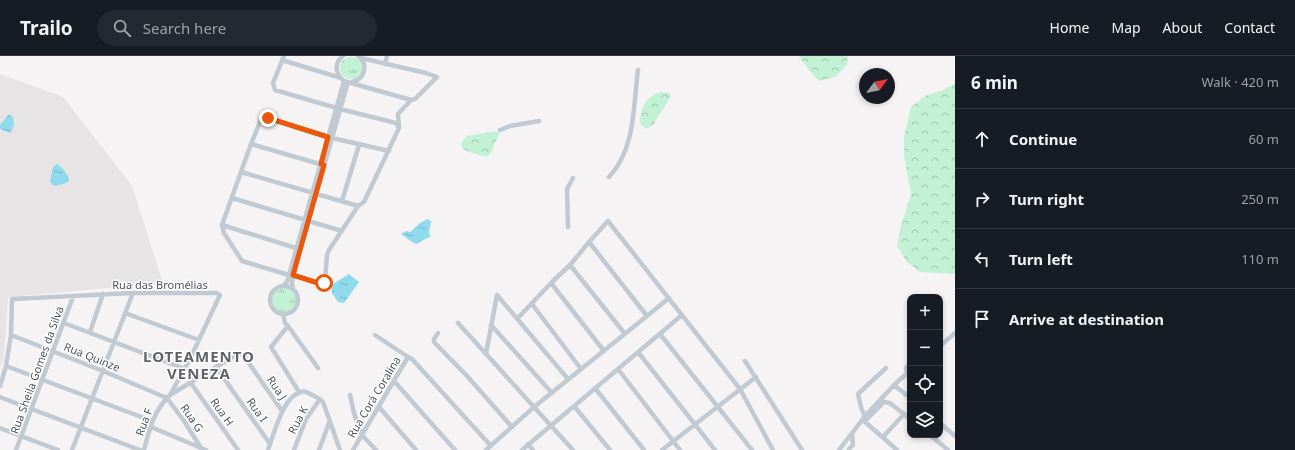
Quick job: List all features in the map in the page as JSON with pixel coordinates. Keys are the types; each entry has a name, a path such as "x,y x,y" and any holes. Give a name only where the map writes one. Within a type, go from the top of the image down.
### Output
{"street":[{"path":"343,56 338,61 337,70 346,81"},
{"path":"385,64 387,56"},
{"path":"346,81 357,81 363,75 365,66 360,57"},
{"path":"360,57 437,77 415,99 410,100 346,81 283,58 273,83 275,90 338,109 396,123 399,128"},
{"path":"609,177 616,168 630,138 634,120 638,70"},
{"path":"284,286 292,289 298,297 296,306 290,313 282,314 273,308 270,298 275,290 284,286 291,275 346,81"},
{"path":"389,151 359,145 262,117 222,225 224,233 242,261 321,284 324,283 328,250 358,206 364,202 389,151 399,128 398,114 410,100"},
{"path":"500,130 510,126 539,121"},
{"path":"251,144 323,165"},
{"path":"342,201 359,145"},
{"path":"241,172 358,206"},
{"path":"568,227 567,189 572,178"},
{"path":"232,198 342,231"},
{"path":"517,319 570,265 606,222 610,222 740,390 773,450"},
{"path":"222,225 299,249"},
{"path":"589,242 646,316"},
{"path":"570,265 625,334"},
{"path":"291,275 292,289"},
{"path":"551,283 604,351"},
{"path":"72,450 133,293"},
{"name":"Rua das Bromélias","path":"11,335 12,299 133,293 219,294 199,340 168,397"},
{"path":"90,332 103,294"},
{"path":"486,354 497,295 568,379"},
{"name":"Rua Sheila Gomes da Silva","path":"16,450 43,381 73,297"},
{"path":"486,450 534,407 669,298"},
{"path":"532,304 581,369"},
{"path":"125,314 199,340"},
{"path":"282,314 285,323 318,368"},
{"path":"522,450 682,315"},
{"path":"64,323 184,370"},
{"path":"458,323 573,450"},
{"path":"491,325 552,393"},
{"path":"288,326 271,347 299,392"},
{"path":"438,333 434,339 434,342 468,377 512,427"},
{"path":"943,343 955,333"},
{"path":"660,334 752,450"},
{"path":"0,386 6,366 11,335"},
{"name":"Rua Quinze","path":"11,335 168,397"},
{"path":"375,335 410,358 491,446"},
{"path":"638,352 716,450"},
{"name":"Rua F","path":"144,450 151,424 160,406 168,397 238,353 241,353 244,356"},
{"name":"Rua J","path":"244,356 282,411"},
{"name":"Rua Corá Coralina","path":"353,450 394,381 410,358"},
{"path":"745,361 802,450"},
{"path":"6,366 92,399 151,424 203,449"},
{"name":"Rua I","path":"216,367 270,444"},
{"path":"886,368 858,394 860,407 865,419 897,450"},
{"path":"618,369 680,450"},
{"path":"852,434 853,445 850,450 840,448 852,434 865,419 894,385 907,375"},
{"path":"662,450 756,377"},
{"path":"394,381 454,450"},
{"name":"Rua H","path":"191,383 238,450"},
{"path":"894,385 907,396"},
{"path":"595,388 644,450"},
{"path":"268,450 282,411 288,402 299,392 306,392 320,399 328,414 329,423 340,450"},
{"path":"350,395 354,413 362,435 376,450"},
{"path":"0,396 140,450"},
{"name":"Rua G","path":"168,397 203,449"},
{"name":"Rua K","path":"294,450 306,419 320,399"},
{"path":"865,419 884,402 890,403 907,416"},
{"path":"379,406 416,450"},
{"path":"574,406 610,450"},
{"path":"883,437 904,414"},
{"path":"319,450 329,423"},
{"path":"943,426 955,436"},
{"path":"0,428 58,450"},
{"path":"934,438 948,450"},
{"path":"528,444 533,450"}],"shaded area":[{"path":"0,74 63,97 132,186 163,283 8,297 4,358 0,368"}],"green space":[{"path":"799,56 848,56 847,65 835,77 819,81"},
{"path":"347,57 355,57 362,64 362,72 355,79 347,79 340,72 340,64"},
{"path":"955,84 955,274 920,272 906,261 897,246 900,229 911,194 904,156 904,137 911,107 925,96 941,91"},
{"path":"661,92 669,93 671,96 653,125 646,129 640,124 643,108 651,96"},
{"path":"497,131 500,133 488,156 480,156 462,148 461,143 467,136"},
{"path":"284,288 292,292 296,300 292,308 284,312 276,308 272,300 276,292"}],"water":[{"path":"9,114 13,117 14,124 11,133 0,129 0,125"},
{"path":"57,164 65,171 69,181 61,185 52,185 50,181 53,167"},
{"path":"427,219 431,221 429,233 431,237 416,244 401,234 406,231 410,232"},
{"path":"349,274 359,282 344,303 338,302 332,293 331,285"}],"district":[{"name":"LOTEAMENTO VENEZA","path":"199,366"}],"route":[{"path":"268,118 328,137 321,164 324,165 293,275 321,284 324,283"}]}
